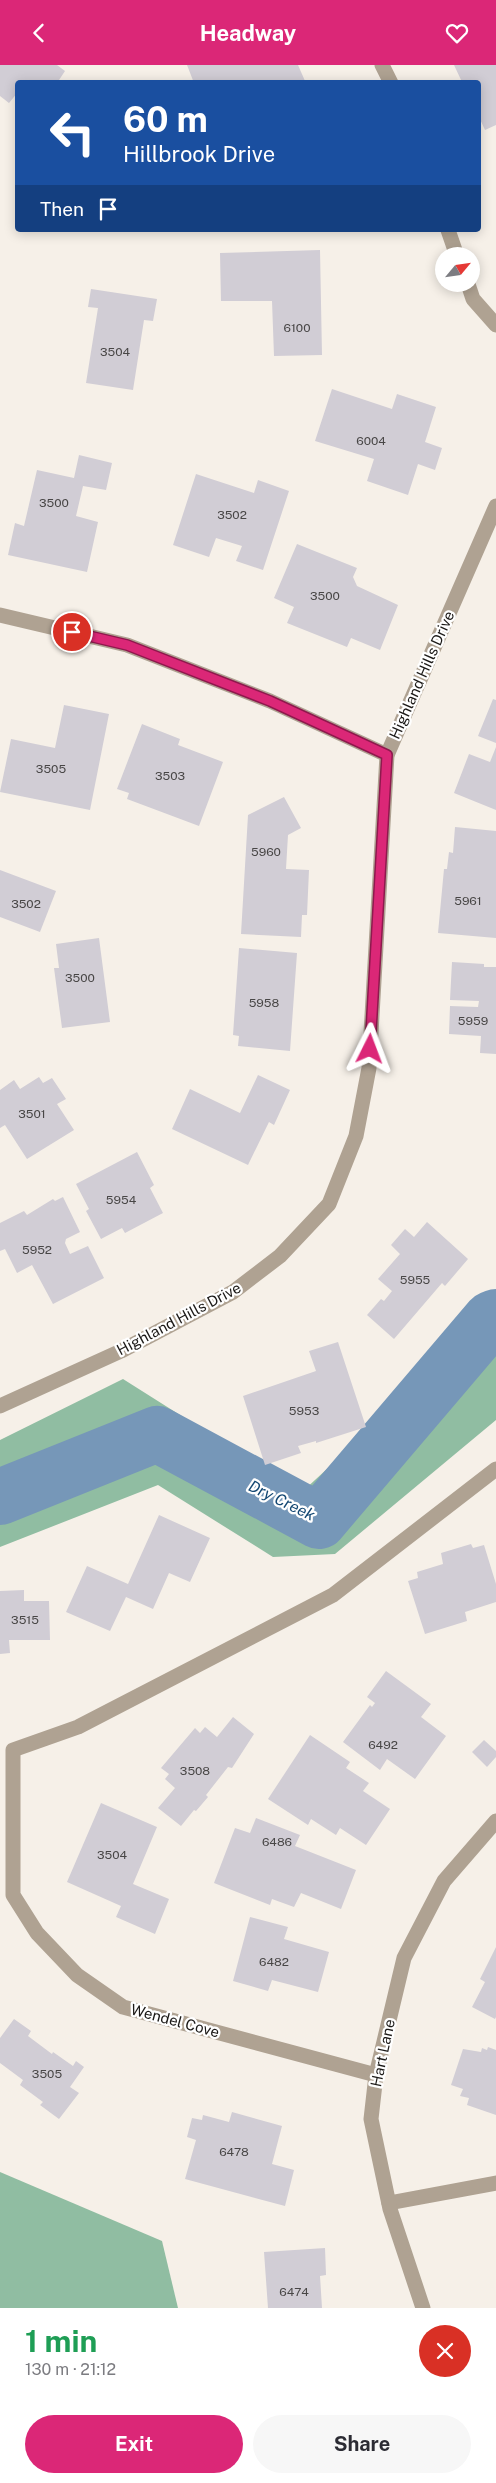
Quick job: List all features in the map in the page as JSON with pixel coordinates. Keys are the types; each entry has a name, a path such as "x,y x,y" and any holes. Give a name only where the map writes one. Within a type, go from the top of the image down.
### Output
{"street":[{"path":"382,65 390,80"},
{"path":"449,232 454,247"},
{"path":"471,293 473,299 496,325"},
{"name":"Highland Hills Drive","path":"0,1407 121,1351 234,1292 280,1256 329,1204 356,1135 369,1068 387,755 496,506"},
{"path":"0,615 127,645 270,701 387,755"},
{"name":"Wendel Cove","path":"376,2075 123,2007 77,1975 37,1933 13,1895 13,1750 78,1727 333,1595 496,1469"},
{"name":"Hart Lane","path":"423,2308 389,2203 371,2119 376,2075 404,1959 444,1881 496,1821"},
{"path":"389,2203 496,2183"}],"green space":[{"path":"496,1295 496,1420 335,1554 273,1557 158,1485 0,1547 0,1440 123,1379 302,1492 408,1394"},
{"path":"0,2172 162,2241 178,2308 0,2308"}],"building":[{"path":"0,65 57,65 65,71 59,80 15,80 15,96 9,103 0,96"},
{"path":"187,65 298,65 305,80 193,80"},
{"path":"454,65 496,65 496,125 485,130 481,121 481,80 461,80"},
{"path":"320,250 322,355 274,356 272,301 221,301 220,253"},
{"path":"91,289 157,299 153,321 144,320 133,390 86,383 98,308 88,307"},
{"path":"332,389 392,409 397,394 436,407 425,442 442,448 435,470 418,464 408,495 367,481 374,459 315,441"},
{"path":"79,455 112,463 106,490 83,486 76,516 98,522 87,572 8,555 15,523 24,526 37,470 74,478"},
{"path":"196,474 254,493 258,480 289,491 263,570 236,561 242,546 216,538 209,557 173,545"},
{"path":"297,544 357,568 353,577 357,586 398,605 380,650 351,638 347,647 287,623 294,607 274,598"},
{"path":"493,699 496,700 496,743 478,736"},
{"path":"64,705 109,714 90,810 0,792 11,739 55,748"},
{"path":"142,724 180,739 178,745 223,762 199,826 127,799 129,793 117,789"},
{"path":"496,747 496,810 454,793 469,754 490,762"},
{"path":"284,797 301,828 288,835 286,869 309,870 307,915 302,915 301,937 241,934 248,815"},
{"path":"455,827 496,831 496,938 438,933 444,869 447,869 449,852 453,853"},
{"path":"0,870 56,891 40,932 0,917"},
{"path":"99,938 110,1022 62,1028 54,968 59,968 56,944"},
{"path":"239,948 297,953 290,1051 238,1046 239,1036 233,1035"},
{"path":"452,962 484,964 484,967 496,967 496,1054 480,1053 481,1036 449,1034 450,1006 478,1007 479,1001 450,1000"},
{"path":"258,1075 290,1090 274,1125 269,1122 248,1165 172,1129 190,1089 240,1113"},
{"path":"39,1077 43,1083 52,1078 66,1099 57,1104 74,1130 27,1159 5,1125 0,1128 0,1090 14,1080 20,1089"},
{"path":"137,1152 154,1185 150,1188 163,1213 125,1233 122,1228 101,1239 86,1211 89,1209 76,1184"},
{"path":"63,1197 80,1232 66,1239 65,1243 70,1254 88,1246 104,1278 53,1304 32,1265 17,1273 5,1249 0,1251 0,1223 24,1211 27,1215 53,1199 55,1201"},
{"path":"427,1222 468,1259 445,1286 442,1283 394,1339 367,1315 381,1299 384,1301 392,1291 378,1279 400,1254 391,1245 405,1229 414,1237"},
{"path":"338,1342 366,1427 316,1443 316,1441 298,1446 301,1453 265,1465 243,1396 316,1371 309,1351"},
{"path":"159,1515 210,1538 190,1582 169,1573 153,1609 126,1597 110,1631 66,1612 87,1566 128,1584"},
{"path":"471,1544 473,1548 484,1545 496,1584 496,1602 465,1612 467,1621 425,1634 408,1581 418,1578 417,1572 443,1564 441,1553"},
{"path":"24,1590 24,1601 49,1601 50,1640 9,1640 10,1653 0,1654 0,1591"},
{"path":"386,1671 431,1704 421,1717 446,1736 415,1779 387,1759 380,1770 343,1742 370,1705 372,1707 375,1703 367,1697"},
{"path":"233,1717 254,1734 232,1768 228,1767 206,1795 208,1797 181,1826 158,1808 175,1788 165,1779 169,1774 161,1768 195,1728 200,1733 205,1727 217,1737"},
{"path":"310,1735 350,1762 346,1768 369,1783 363,1791 390,1809 366,1845 340,1828 336,1835 311,1819 308,1825 268,1799"},
{"path":"484,1740 496,1751 496,1757 487,1767 472,1752"},
{"path":"101,1803 157,1827 133,1884 169,1899 155,1934 116,1917 121,1906 67,1882"},
{"path":"256,1818 300,1835 295,1846 356,1870 341,1909 301,1893 294,1907 272,1899 270,1905 214,1883 235,1828 250,1833"},
{"path":"250,1917 288,1927 284,1939 329,1952 318,1992 272,1980 268,1991 233,1981"},
{"path":"496,1947 495,2019 472,2007 485,1982 480,1979"},
{"path":"14,2019 31,2031 28,2036 52,2054 53,2052 73,2066 76,2061 84,2067 70,2087 79,2093 59,2119 40,2105 43,2102 20,2085 23,2080 0,2063 0,2038"},
{"path":"488,2047 496,2050 496,2115 467,2105 469,2098 460,2096 463,2089 451,2085 463,2049 481,2052 482,2048 487,2050"},
{"path":"232,2112 282,2126 272,2164 294,2170 285,2206 185,2179 196,2140 187,2137 192,2118 202,2120 203,2115 229,2122"},
{"path":"325,2248 326,2275 320,2276 322,2308 268,2308 264,2252"}],"waterway":[{"name":"Dry Creek","path":"0,1497 157,1434 319,1521 491,1319 496,1317"}],"route":[{"path":"72,632 127,645 270,701 387,755 370,1049"}]}
